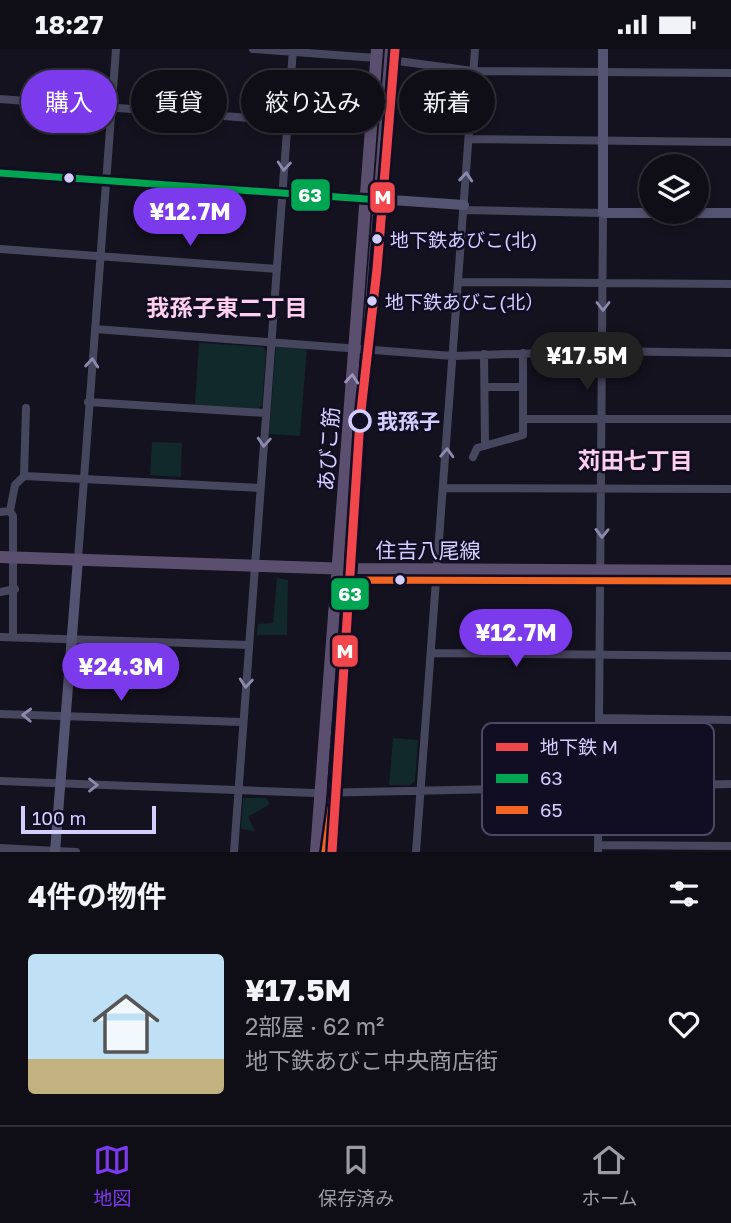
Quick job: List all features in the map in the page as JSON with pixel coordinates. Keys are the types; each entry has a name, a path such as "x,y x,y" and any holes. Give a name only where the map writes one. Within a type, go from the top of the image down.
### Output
{"main road":[{"name":"あびこ筋","path":"330,848 329,793 338,569 377,53"},
{"name":"あびこ筋","path":"315,852 329,793 352,569 391,54"},
{"name":"住吉八尾線","path":"0,557 338,569 731,571"}],"street":[{"path":"115,70 116,49"},
{"path":"253,49 377,53"},
{"path":"474,70 475,49"},
{"path":"600,723 603,49"},
{"path":"292,70 293,50"},
{"path":"391,54 469,70"},
{"path":"495,71 731,73"},
{"path":"0,99 21,100"},
{"path":"117,107 241,117"},
{"path":"55,851 110,133"},
{"path":"234,852 287,133"},
{"path":"416,852 469,133"},
{"path":"469,139 731,142"},
{"path":"0,173 282,192 463,208 603,213 731,213"},
{"path":"0,249 277,269"},
{"path":"460,282 731,284"},
{"path":"95,329 355,346 453,356 603,352 731,353"},
{"path":"473,457 477,448 485,444 523,435 523,353"},
{"path":"484,354 485,444"},
{"path":"485,387 523,387"},
{"path":"88,402 265,413"},
{"path":"13,638 13,516 5,512 15,485 24,476 26,408"},
{"path":"523,419 731,419"},
{"path":"24,476 260,488"},
{"path":"445,488 731,489"},
{"path":"0,592 15,589"},
{"path":"0,637 249,645"},
{"path":"432,653 731,656"},
{"path":"0,714 242,722"},
{"path":"600,718 731,720"},
{"path":"0,781 329,793 482,788"},
{"path":"598,849 731,846"},
{"path":"0,848 76,852"}],"green space":[{"path":"199,343 263,347 266,351 262,405 258,409 195,405"},
{"path":"276,345 307,347 300,436 269,434"},
{"path":"152,442 182,443 181,477 150,475"},
{"path":"277,578 288,580 287,635 257,635 258,624 273,623"},
{"path":"393,738 418,740 415,781 410,785 389,785"},
{"path":"243,798 266,798 270,804 248,817 255,831 241,829"}],"metro line":[{"name":"M","path":"332,852 360,420 377,269 395,49"}],"transit line":[{"name":"63","path":"0,173 380,200 330,852"},
{"name":"65","path":"325,852 332,802 348,580 731,581"}],"place":[{"name":"地下鉄あびこ(北)","path":"377,239"},
{"name":"地下鉄あびこ(北）","path":"372,301"},
{"name":"我孫子","path":"360,421"}],"district":[{"name":"我孫子東二丁目","path":"227,307"},
{"name":"苅田七丁目","path":"635,460"}]}
